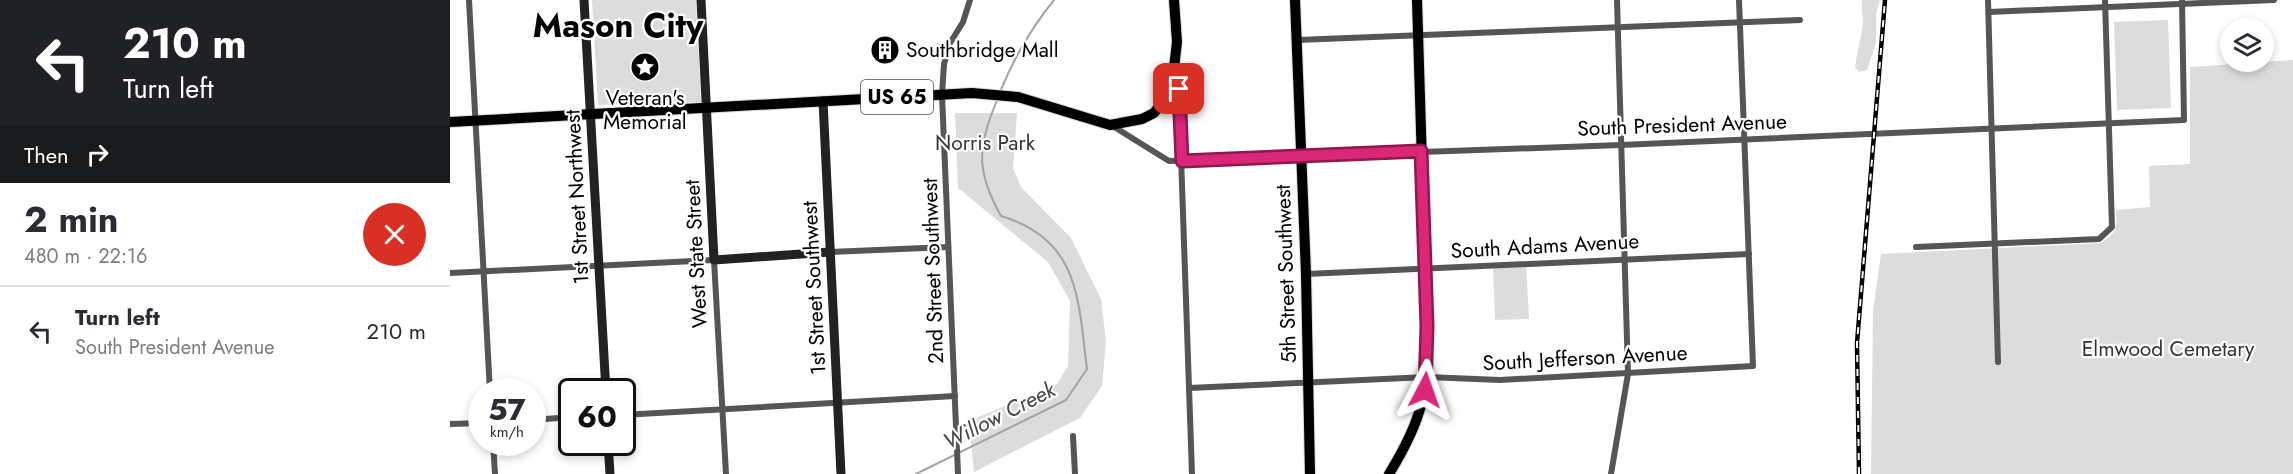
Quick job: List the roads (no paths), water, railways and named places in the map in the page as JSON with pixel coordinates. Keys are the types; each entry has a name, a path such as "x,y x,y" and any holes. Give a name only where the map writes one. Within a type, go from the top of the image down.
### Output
{"main road":[{"name":"1st Street Northwest","path":"584,0 605,378"},
{"name":"West State Street","path":"701,0 714,260"},
{"name":"US 65","path":"450,122 972,93 1018,97 1110,125 1142,119 1154,113 1172,85 1177,42 1174,0"},
{"name":"5th Street Southwest","path":"1295,0 1310,382 1310,474"},
{"path":"1389,474 1415,427 1423,403 1426,377 1417,0"},
{"name":"1st Street Southwest","path":"823,101 841,474"},
{"path":"714,260 830,252"},
{"path":"609,456 610,474"}],"street":[{"path":"469,0 489,378"},
{"name":"2nd Street Southwest","path":"958,472 942,95 944,64 950,43 963,22 970,0"},
{"path":"1611,474 1628,374 1617,0"},
{"path":"1739,0 1749,254"},
{"path":"1988,0 1998,362"},
{"path":"1916,247 2099,239 2112,227 2105,0"},
{"path":"1989,12 2105,9 2182,2 2274,0"},
{"name":"South President Avenue","path":"1182,161 1744,140 2184,120 2182,2"},
{"path":"1297,39 1800,20"},
{"path":"1177,42 1192,474"},
{"path":"1110,125 1169,161 1182,161"},
{"path":"830,252 948,247"},
{"name":"South Adams Avenue","path":"1306,274 1749,254"},
{"name":"South Jefferson Avenue","path":"1189,388 1426,377 1500,380 1753,366 1749,254"},
{"path":"450,273 714,260"},
{"name":"West State Street","path":"714,260 726,474"},
{"path":"636,414 955,396"},
{"path":"450,424 468,423"},
{"path":"1073,436 1074,474"},
{"path":"494,456 495,474"}],"waterway":[{"name":"Willow Creek","path":"1000,92 1024,44 1054,0"},
{"name":"Willow Creek","path":"916,474 1066,400 1087,369 1077,296 1061,256 1046,240 1027,227 1001,216 987,185 983,171 983,145 997,100"}],"railway":[{"path":"1859,474 1857,343 1885,0"}],"place":[{"name":"Southbridge Mall","path":"885,50"},
{"name":"Veteran's Memorial","path":"645,67"}],"district":[{"name":"Mason City","path":"618,25"}],"park label":[{"name":"Norris Park","path":"985,143"},
{"name":"Elmwood Cemetary","path":"2168,349"}]}
